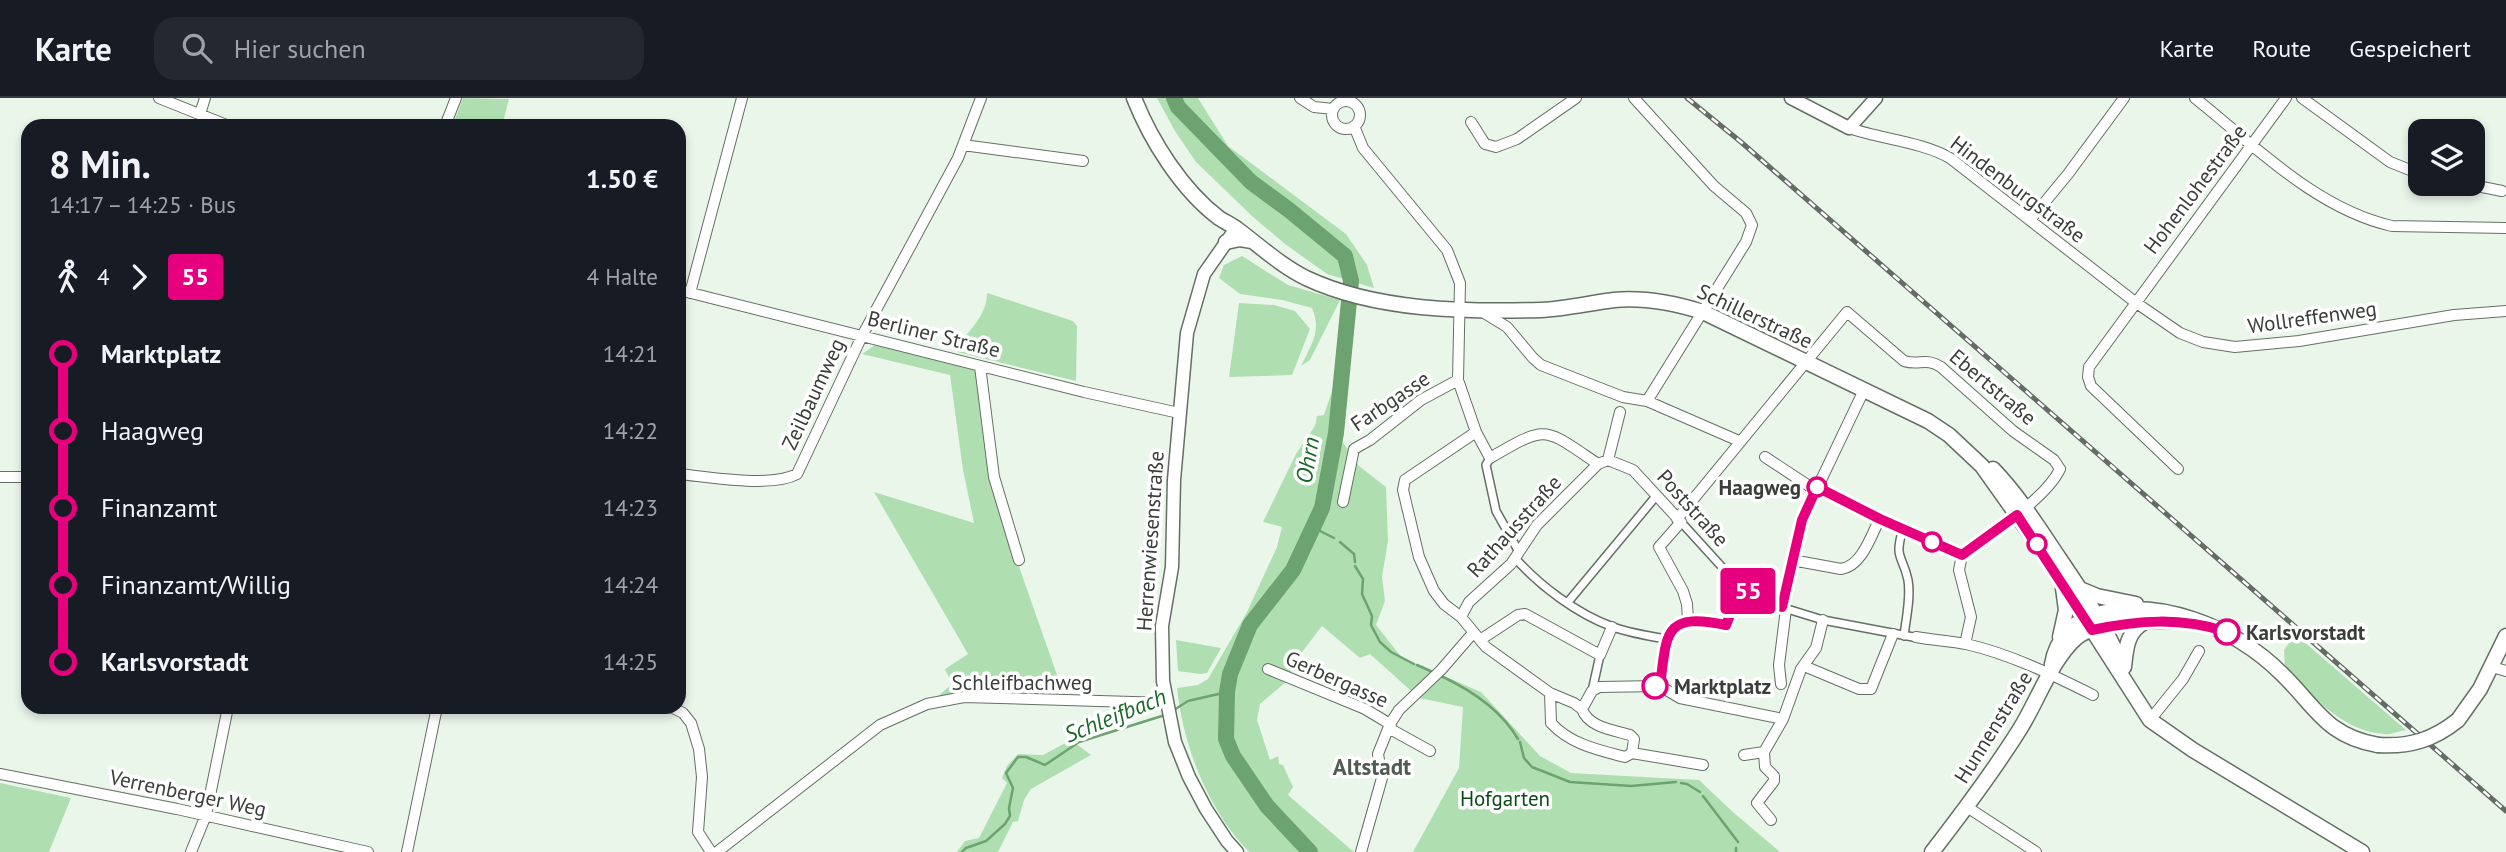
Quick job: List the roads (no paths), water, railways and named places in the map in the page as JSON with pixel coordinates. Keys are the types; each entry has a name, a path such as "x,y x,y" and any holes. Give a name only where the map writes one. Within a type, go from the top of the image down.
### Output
{"main road":[{"path":"1134,98 1166,159 1181,179 1218,217 1237,229"},
{"path":"1143,98 1166,144 1187,173 1237,229"},
{"name":"Schillerstraße","path":"1237,229 1293,271 1337,290 1369,298 1461,311 1547,310 1626,300 1658,300 1703,312 1928,421 1967,451 2021,511 2080,589 2094,622"},
{"path":"1226,242 1240,239 1252,241"},
{"name":"Schillerstraße","path":"2021,511 2062,583 2094,622"},
{"path":"2051,674 2051,662 2066,610 2062,583"},
{"path":"2080,589 2097,596 2155,607 2242,640 2287,679 2333,727 2362,742 2378,745 2422,742 2458,720 2499,669 2506,636"},
{"path":"2056,646 2067,631 2141,610 2185,617"},
{"path":"2094,622 2188,622 2209,626"},
{"path":"2094,622 2150,720 2193,750 2362,852"},
{"name":"Hunnenstraße","path":"1933,852 2019,731 2063,653 2094,622"},
{"path":"2125,675 2127,642 2131,633 2146,622"}],"street":[{"path":"159,98 212,119"},
{"path":"200,114 205,98"},
{"path":"448,119 456,98"},
{"path":"686,284 742,98"},
{"path":"862,335 963,145 981,98"},
{"path":"1300,98 1314,107 1333,109"},
{"path":"1471,122 1485,144 1496,147 1517,139 1576,98"},
{"path":"1634,98 1714,186 1751,219 1752,225 1746,242 1647,401"},
{"name":"Hindenburgstraße","path":"1791,98 1849,128 1939,152 1973,174 2135,302"},
{"path":"1849,128 1876,98"},
{"path":"2030,220 2124,98"},
{"path":"2194,98 2304,186 2375,222 2392,226 2506,228"},
{"name":"Hohenlohestraße","path":"2178,469 2091,386 2088,378 2089,367 2286,98"},
{"path":"2302,98 2390,162 2408,169"},
{"path":"1347,101 1354,104 1360,116 1354,126 1345,129 1336,125 1332,120 1336,105 1347,101"},
{"path":"1354,126 1363,148 1447,250 1460,283 1458,380 1475,432 1490,458 1486,465 1496,512 1517,555 1528,572 1590,617 1612,627 1666,639"},
{"path":"963,145 1083,161"},
{"path":"2485,188 2502,191"},
{"path":"1218,217 1224,228 1226,242"},
{"name":"Herrenwiesenstraße","path":"1237,229 1204,274 1187,333 1173,488 1172,567 1163,616 1163,681 1175,742 1189,777 1227,841 1237,852"},
{"name":"Berliner Straße","path":"686,291 979,366 1180,413"},
{"name":"Wollreffenweg","path":"2135,302 2180,333 2203,342 2235,347 2300,341 2454,315 2506,311"},
{"path":"1481,311 1507,327 1541,365 1623,397 1647,401 1739,440"},
{"name":"Ebertstraße","path":"1806,363 1847,312 1904,361 1912,364 1933,362 1941,367 2014,431 2054,460 2060,469 2056,477 2021,511"},
{"name":"Zeilbaumweg","path":"686,475 767,481 786,480 797,474 862,335"},
{"path":"1688,620 1683,592 1660,551 1661,542 1739,440 1806,363"},
{"path":"979,366 994,477 1019,560"},
{"name":"Farbgasse","path":"1343,502 1354,449 1370,440 1421,400 1458,380"},
{"path":"1781,684 1779,665 1784,608 1802,520 1864,390"},
{"path":"1603,462 1620,412"},
{"path":"1475,432 1405,480 1403,490 1419,557 1434,592 1461,617 1476,636 1550,693 1574,703 1593,723 1630,735 1634,739 1632,752 1625,757 1601,751 1561,733 1549,717 1550,693"},
{"name":"Poststraße","path":"1490,458 1530,435 1549,433 1603,462 1628,467 1741,588 1784,608 1824,620 1915,637"},
{"path":"1765,457 1797,479 1962,555"},
{"name":"Rathausstraße","path":"1461,617 1469,602 1517,555 1537,526 1603,462"},
{"path":"0,477 21,477"},
{"path":"1568,601 1657,495"},
{"path":"1965,644 1971,617 1959,570 1962,555 2021,511"},
{"path":"1792,560 1847,568 1854,564 1862,553 1880,519"},
{"path":"1804,666 1858,689 1871,689 1898,635 1908,605 1908,581 1897,549 1903,528"},
{"path":"1660,686 1666,639 1675,627 1688,620 1726,625 1741,588"},
{"path":"1361,852 1382,778 1378,754 1390,724 1399,710 1476,636 1525,614 1600,655"},
{"path":"1771,820 1758,803 1774,781 1774,776 1765,767 1764,752 1783,719 1804,666 1816,648 1824,620"},
{"path":"1581,709 1592,691 1600,655 1612,627"},
{"path":"1915,637 1965,644 2051,674 2093,695"},
{"path":"2150,720 2183,679 2200,651"},
{"name":"Gerbergasse","path":"1268,669 1365,709 1390,724"},
{"path":"1592,691 1611,685 1660,686 1681,698 1783,719"},
{"name":"Schleifbachweg","path":"714,852 880,725 927,704 964,697 1167,706"},
{"path":"191,852 206,815 227,714"},
{"path":"407,852 436,714"},
{"path":"683,714 691,723 699,749 702,777 698,832 714,852"},
{"path":"1390,724 1392,730 1430,751"},
{"path":"1632,752 1703,765"},
{"path":"1744,755 1764,752"},
{"name":"Verrenberger Weg","path":"0,774 206,815 364,852"},
{"path":"1967,807 2036,852"}],"waterway":[{"name":"Ohrn","path":"1174,98 1178,107 1251,182 1345,256 1351,281 1336,433 1322,508 1293,570 1250,625 1230,674 1227,692 1226,739 1233,756 1267,806 1310,852"},
{"path":"1314,528 1334,538"},
{"path":"1340,542 1354,554 1355,562"},
{"path":"1355,566 1363,579 1362,594 1372,616 1371,625 1380,642 1391,652 1414,664"},
{"path":"1417,665 1435,673"},
{"path":"1441,676 1494,710 1518,739"},
{"name":"Schleifbach","path":"1174,710 1188,701 1227,692"},
{"name":"Schleifbach","path":"962,852 986,841 1010,816 1013,788 1006,773 1018,757 1026,757 1045,765 1079,742 1165,715"},
{"path":"1520,742 1524,758 1532,767 1570,782 1631,786 1676,782"},
{"path":"1681,783 1700,792"},
{"path":"1703,796 1738,842"}],"railway":[{"path":"1687,98 1741,142 2506,811"}],"place":[{"name":"Haagweg","path":"1817,487"},
{"name":"Karlsvorstadt","path":"2227,632"},
{"name":"Marktplatz","path":"1655,686"}],"district":[{"name":"Altstadt","path":"1372,766"}],"park label":[{"name":"Hofgarten","path":"1505,798"}]}
